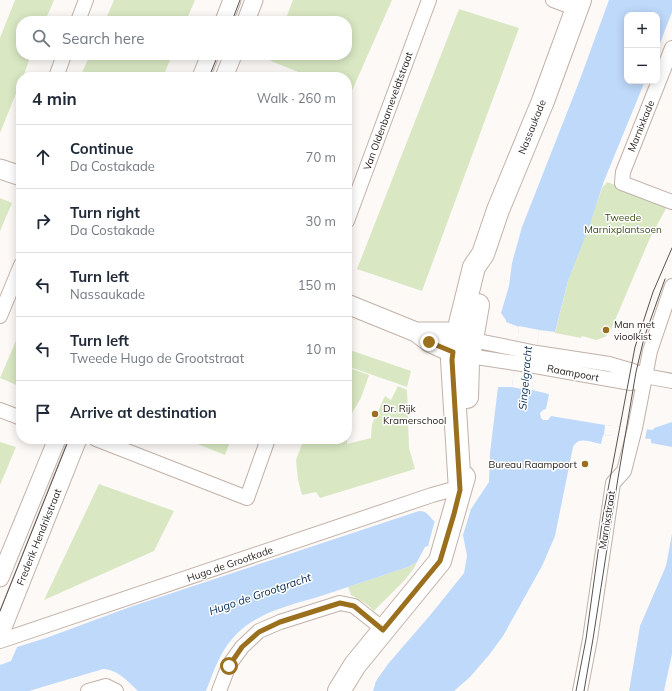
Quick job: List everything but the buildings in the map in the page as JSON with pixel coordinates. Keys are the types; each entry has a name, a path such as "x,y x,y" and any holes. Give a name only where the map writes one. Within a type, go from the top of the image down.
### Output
{"main road":[{"name":"Nassaukade","path":"339,691 355,665 440,561 460,490 452,360 463,346 474,267 483,254 498,210 543,101 579,5"},
{"path":"0,169 16,172"},
{"path":"352,306 416,332 447,332 463,346"}],"street":[{"path":"80,16 86,0"},
{"path":"226,16 232,0"},
{"path":"248,16 254,0"},
{"name":"Van Oldenbarneveldtstraat","path":"352,208 429,0"},
{"path":"554,0 579,5"},
{"name":"Marnixkade","path":"672,48 623,172 622,183 672,202"},
{"path":"58,72 62,60"},
{"path":"203,72 208,60"},
{"path":"226,72 231,60"},
{"path":"0,316 16,277"},
{"name":"Marnixstraat","path":"580,691 590,639 613,483 624,471 634,433 654,337 672,286"},
{"name":"Raampoort","path":"463,346 536,360 631,383 645,376"},
{"name":"Raampoort","path":"536,360 609,364 645,376 672,381"},
{"path":"0,410 16,416"},
{"name":"Frederik Hendrikstraat","path":"0,578 55,444"},
{"name":"Frederik Hendrikstraat","path":"0,635 76,444"},
{"path":"109,444 246,498 266,444"},
{"name":"Hugo de Grootkade","path":"0,641 432,495 450,490 460,490"},
{"path":"219,691 229,666 242,647 259,632 280,622 340,603 354,606 383,630"},
{"path":"88,691 106,686 116,691"}],"green space":[{"path":"15,0 54,0 47,16 16,16 16,60 29,60 25,72 16,72 16,93 0,133 0,38"},
{"path":"114,0 195,0 188,16 107,16"},
{"path":"293,0 392,0 352,91 352,72 298,72 271,61 352,60 352,16 287,16"},
{"path":"459,9 519,28 422,291 357,269"},
{"path":"88,60 170,60 165,72 82,72"},
{"name":"Tweede Marnixplantsoen","path":"607,182 668,205 650,238 610,332 605,337 596,340 582,336 581,338 555,333 568,281 603,186"},
{"path":"0,198 12,203 0,231"},
{"path":"16,341 16,385 0,378"},
{"path":"352,351 411,371 407,387 352,368"},
{"path":"352,369 369,375 361,398 352,414"},
{"path":"398,386 407,390 409,448 415,469 320,498 316,492 302,495 298,480 296,460 302,444 352,444 371,438 372,424 385,396 391,400"},
{"path":"0,442 16,447 0,485"},
{"path":"198,444 229,444 225,455"},
{"path":"99,484 174,511 154,551 44,600"},
{"path":"417,562 404,581 374,611 365,603 351,595 348,587 408,567"}],"water":[{"path":"609,0 672,0 672,12 660,43 660,12 624,12 624,84 644,84 604,181 590,224 568,281 555,332 539,330 532,390 549,394 546,409 540,413 543,420 548,420 551,416 605,425 653,430 654,428 672,422 672,447 651,443 651,439 603,435 601,444 582,441 575,444 573,447 555,536 542,566 503,636 470,677 454,691 373,691 376,681 388,664 464,573 467,556 463,535 425,547 417,562 408,567 287,606 251,622 232,639 223,651 206,691 138,691 114,671 103,669 29,691 0,691 0,665 11,661 17,647 130,607 419,511 426,513 434,521 471,509 489,482 490,453 498,387 512,387 519,327 506,322 501,313 509,286 512,263 522,227 579,82"},
{"path":"672,534 672,654 664,691 629,691 640,626 666,566"}],"pier":[{"path":"519,326 539,330 532,391 512,387"},
{"path":"605,425 647,429 645,439 604,435"},
{"path":"471,509 463,535 428,546 435,520"}],"tram line":[{"path":"234,16 240,0"},
{"path":"211,72 216,60"},
{"path":"576,691 586,639 603,516 635,347 653,292 672,248"},
{"path":"584,691 636,372 644,338 665,279"},
{"path":"0,611 67,444"}],"place":[{"name":"Man met vioolkist","path":"606,330"},
{"name":"Dr. Rijk Kramerschool","path":"375,414"},
{"name":"Bureau Raampoort","path":"585,464"}],"route":[{"path":"229,666 242,647 259,632 280,622 340,603 354,606 383,630 440,561 460,490 452,360 453,352 429,342"}],"water label":[{"name":"Singelgracht","path":"525,378"},
{"name":"Hugo de Grootgracht","path":"260,594"}]}
